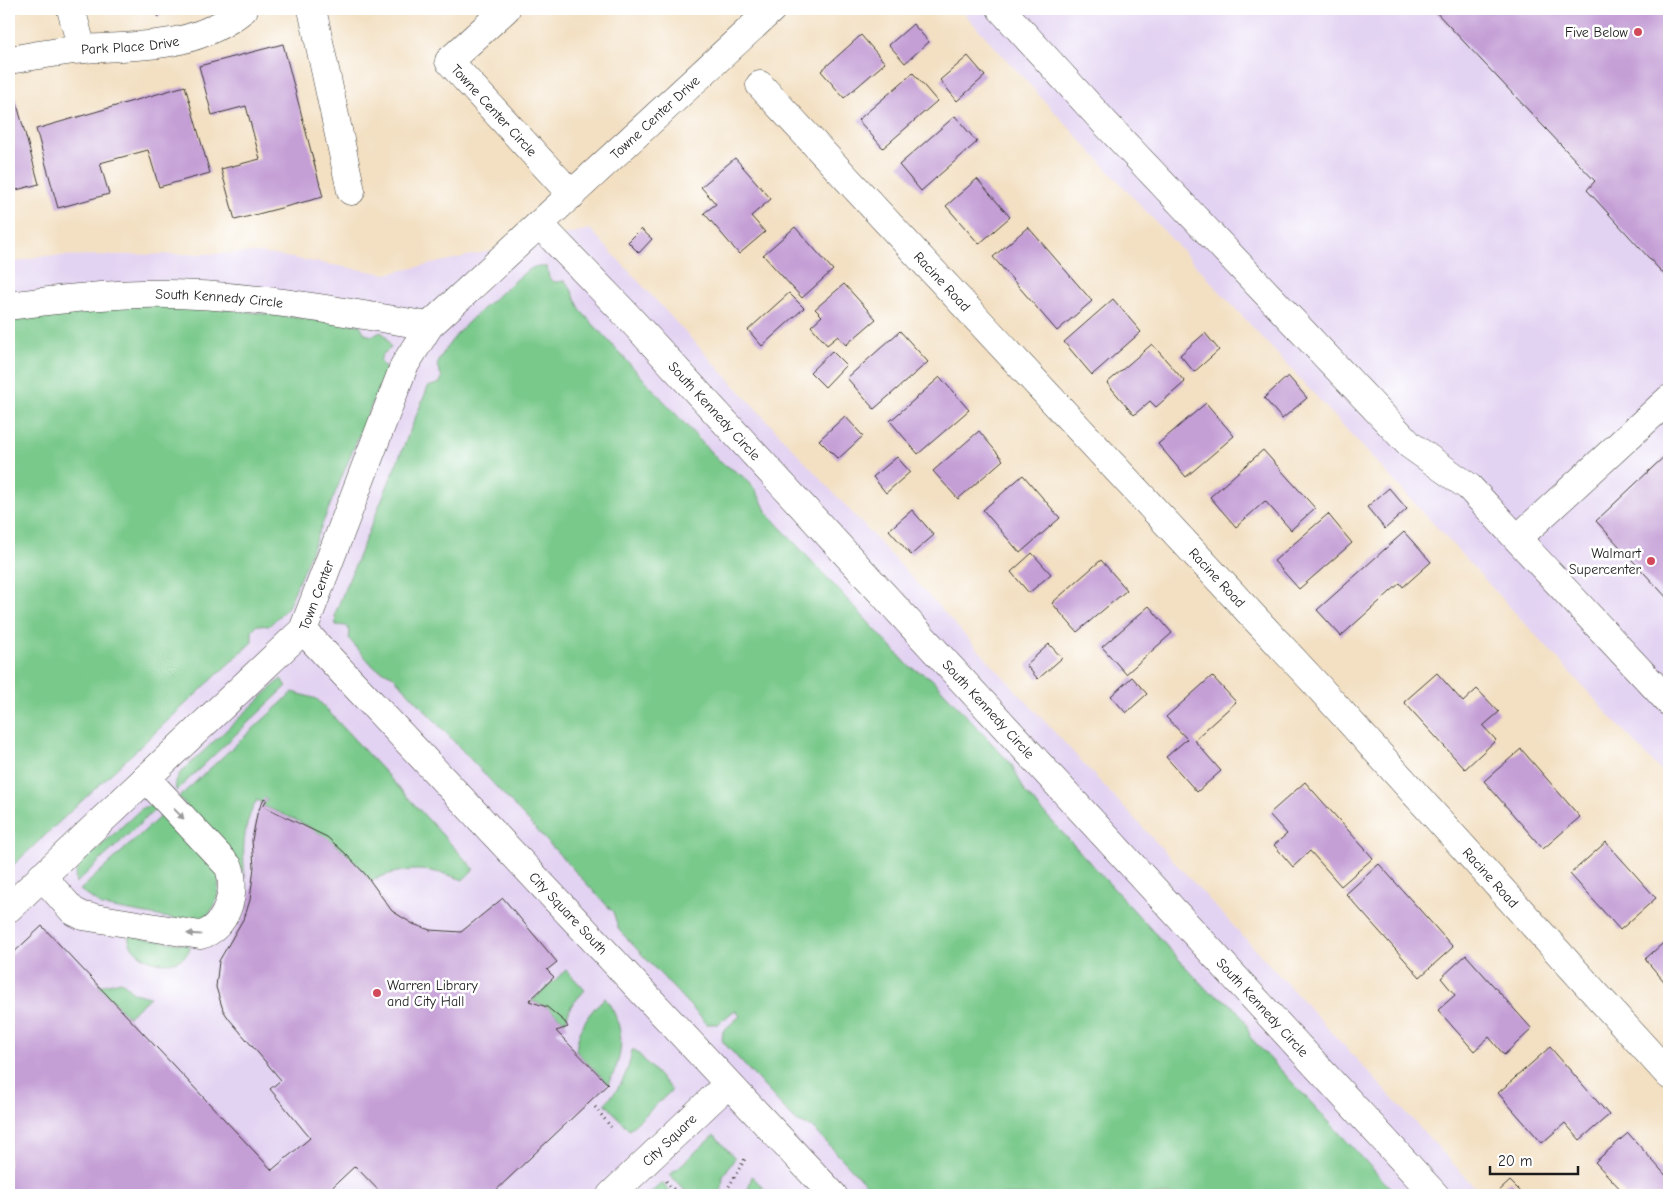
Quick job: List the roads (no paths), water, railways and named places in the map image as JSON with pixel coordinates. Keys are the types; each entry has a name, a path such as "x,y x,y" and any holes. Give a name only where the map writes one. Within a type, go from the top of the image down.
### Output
{"street":[{"path":"71,9 82,50"},
{"name":"Park Place Drive","path":"9,60 82,50 171,44 206,32 244,9"},
{"path":"312,9 351,191"},
{"name":"Towne Center Circle","path":"506,9 449,61 572,195"},
{"name":"Towne Center Drive","path":"540,225 772,9"},
{"path":"1002,9 1111,130 1410,445 1469,487 1669,702"},
{"name":"Racine Road","path":"760,86 1315,683 1669,1075"},
{"name":"Town Center","path":"9,908 303,630 404,366 429,326 540,225"},
{"name":"South Kennedy Circle","path":"540,225 621,309 1435,1195"},
{"name":"South Kennedy Circle","path":"9,306 70,297 143,294 224,297 304,306 429,326"},
{"path":"1518,538 1669,399"},
{"name":"City Square South","path":"303,630 833,1195"},
{"path":"42,876 73,911 89,918 200,935 216,929 223,920 232,891 233,883 229,867 146,778"},
{"name":"City Square","path":"611,1195 728,1084"}],"place":[{"name":"Five Below","path":"1638,32"},
{"name":"Walmart Supercenter","path":"1651,561"},
{"name":"Warren Library and City Hall","path":"377,993"}]}
